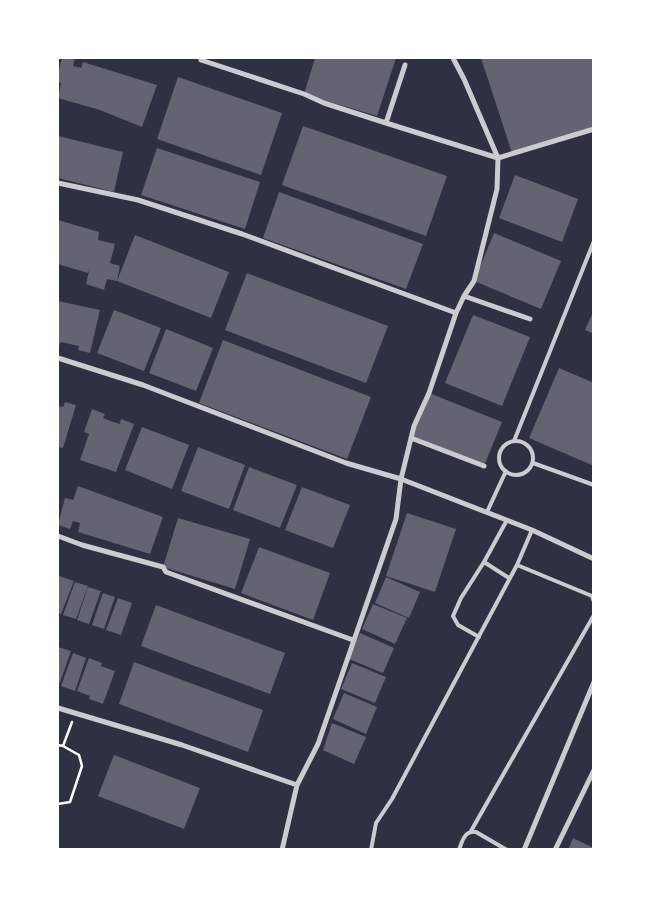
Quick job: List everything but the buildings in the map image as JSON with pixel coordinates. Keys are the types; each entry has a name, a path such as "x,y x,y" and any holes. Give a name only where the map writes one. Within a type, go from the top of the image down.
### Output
{"street":[{"path":"199,58 386,123 498,158 594,129"},
{"path":"282,850 297,785 318,744 396,519 401,479 414,426 429,394 456,313 474,281 495,198 498,158 453,58"},
{"path":"386,123 405,65"},
{"path":"58,183 138,200 261,242 456,313"},
{"path":"464,296 530,319"},
{"path":"58,358 143,385 346,463 401,479 532,530 594,558"},
{"path":"411,438 484,466"},
{"path":"58,536 82,545 163,567 166,572 353,640"},
{"path":"524,850 594,682"},
{"path":"58,708 182,745 297,785"},
{"path":"555,850 594,770"}],"lane":[{"path":"514,441 594,241"},
{"path":"514,441 521,442 531,450 533,456 530,469 518,475 506,471 501,466 500,453 508,443 514,441"},
{"path":"533,462 594,485"},
{"path":"486,512 506,471"},
{"path":"479,637 458,625 453,616 461,598 484,562 507,520"},
{"path":"371,850 376,823 392,799 479,637 517,565 532,530"},
{"path":"484,562 509,578"},
{"path":"517,565 592,596 594,602"},
{"path":"459,850 462,839 471,831 594,615"},
{"path":"471,831 507,850"}],"path":[{"path":"63,746 70,725 77,715"},
{"path":"58,745 79,755 82,766 70,802 58,804"}]}
